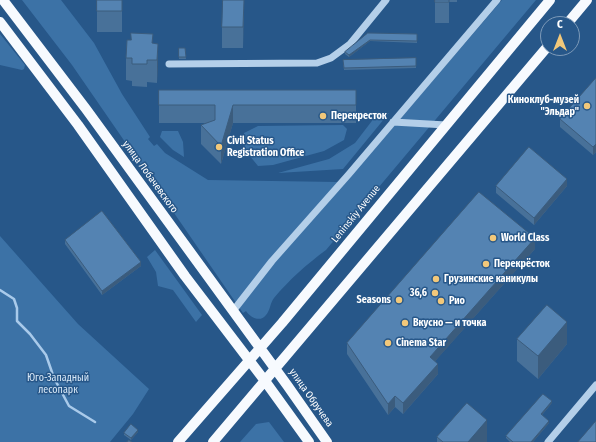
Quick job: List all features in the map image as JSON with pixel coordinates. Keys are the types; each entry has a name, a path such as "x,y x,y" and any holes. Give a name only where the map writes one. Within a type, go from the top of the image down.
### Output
{"main road":[{"name":"улица Лобачевского","path":"4,0 275,369"},
{"name":"Leninskiy Avenue","path":"178,442 250,360 550,0"},
{"path":"574,16 587,0"},
{"path":"0,22 78,125 185,276 250,360 309,442"},
{"path":"213,442 540,55"},
{"name":"улица Обручева","path":"275,369 327,442"}],"street":[{"path":"169,64 317,63 331,58 350,44 386,0"},
{"path":"233,311 267,268 498,0"},
{"path":"393,122 446,125"},
{"path":"548,442 596,385"}],"green space":[{"path":"22,0 61,0 94,43 122,94 150,137 148,139 154,146 157,144 165,153 208,180 337,182 343,185 502,0 536,0 326,250 305,267 280,291 273,300 266,315 261,319 258,319 246,311 243,313 72,65"},
{"path":"0,34 25,65 24,69 22,70 0,65"},
{"path":"378,113 389,113 343,169 278,173 329,159 355,143"},
{"path":"343,125 347,129 344,140 324,151 273,165 258,166 245,150 244,133 258,126"},
{"path":"162,131 178,131 183,142 184,157 173,150 160,137"},
{"name":"Юго-Западный лесопарк","path":"0,236 78,324 149,389 133,414 110,442 0,442"},
{"path":"155,250 202,315 196,322 173,290 158,286 156,272 147,257"},
{"path":"269,422 284,442 240,442 256,424"}],"building":[{"path":"97,0 122,0 122,11 97,11"},
{"path":"223,0 244,0 243,27 222,27"},
{"path":"435,0 449,0 449,2 435,2"},
{"path":"131,33 153,34 152,43 158,44 157,60 147,60 147,64 132,64 132,58 126,58 127,40 131,40"},
{"path":"368,33 417,34 417,41 370,40 349,55 345,52"},
{"path":"179,48 185,48 186,57 179,57"},
{"path":"416,58 416,66 344,68 343,60"},
{"name":"Киноклуб-музей \"Эльдар\"","path":"596,78 596,144 593,147 560,119"},
{"path":"159,90 356,90 356,105 233,105 221,146 201,125 215,120 215,105 159,105"},
{"path":"529,147 567,179 534,218 496,186"},
{"name":"Рио","path":"479,192 535,238 430,357 438,364 403,403 395,396 388,404 347,343"},
{"path":"102,211 141,262 102,291 65,240"},
{"path":"547,305 567,322 538,356 517,339"},
{"path":"543,394 552,401 541,414 549,421 531,442 513,442 506,436"},
{"path":"467,403 487,420 468,442 443,442 437,437"},
{"path":"596,421 596,442 578,442"},
{"path":"131,424 138,430 131,438 124,433"}],"waterway":[{"path":"0,290 14,299 17,308 17,321 30,334 46,355 54,378 69,406 95,422"}],"place":[{"name":"Киноклуб-музей \"Эльдар\"","path":"587,106"},
{"name":"Перекресток","path":"323,116"},
{"name":"Civil Status Registration Office","path":"219,147"},
{"name":"World Class","path":"493,238"},
{"name":"Перекрёсток","path":"486,264"},
{"name":"Грузинские каникулы","path":"436,279"},
{"name":"36,6","path":"435,293"},
{"name":"Seasons","path":"399,300"},
{"name":"Рио","path":"441,301"},
{"name":"Вкусно — и точка","path":"405,323"},
{"name":"Cinema Star","path":"388,343"}]}
